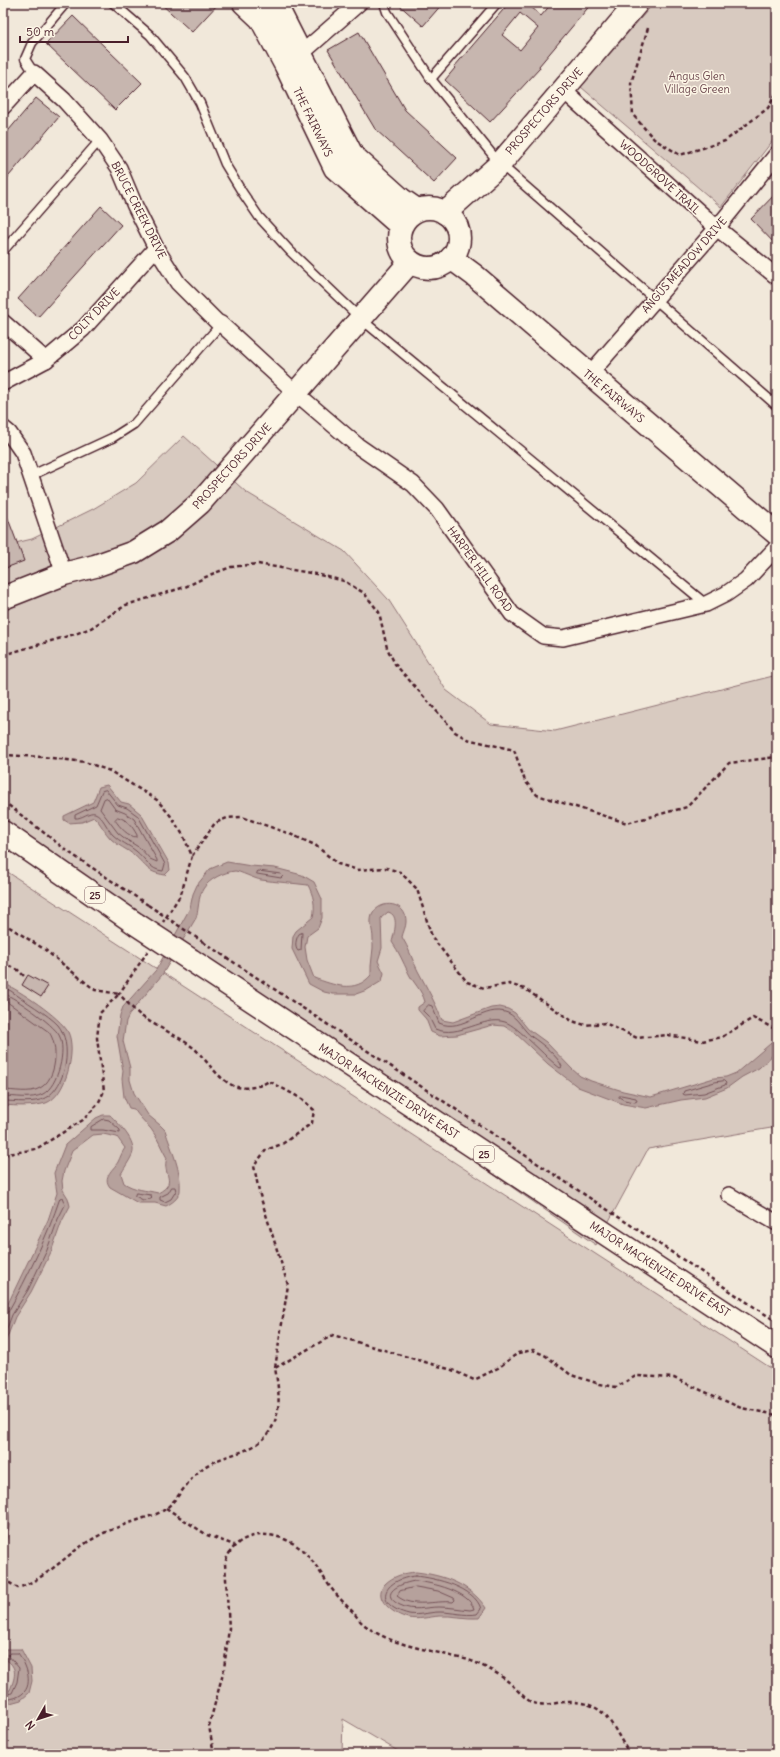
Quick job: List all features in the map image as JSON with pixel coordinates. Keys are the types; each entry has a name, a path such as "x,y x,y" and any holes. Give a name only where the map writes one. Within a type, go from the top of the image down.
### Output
{"street":[{"name":"THE FAIRWAYS","path":"244,3 261,19 294,60 352,154 401,199 417,210"},
{"name":"THE FAIRWAYS","path":"272,3 279,11 294,60 335,168 401,226"},
{"path":"294,60 359,3"},
{"name":"PROSPECTORS DRIVE","path":"445,213 500,164 637,3"},
{"path":"3,107 34,73"},
{"name":"BRUCE CREEK DRIVE","path":"34,73 64,100 100,140 119,168 135,206 156,248 178,283 217,322 296,393"},
{"name":"WOODGROVE TRAIL","path":"563,90 717,228 777,277"},
{"name":"ANGUS MEADOW DRIVE","path":"589,374 717,228 777,154"},
{"path":"427,208 436,209 445,213 454,223 459,236 456,250 451,258 441,266 433,268 425,268 410,262 401,252 398,239 401,226 409,216 417,210 427,208"},
{"name":"COLTY DRIVE","path":"3,383 46,360 83,329 156,248"},
{"name":"THE FAIRWAYS","path":"451,258 474,275 777,534"},
{"name":"PROSPECTORS DRIVE","path":"3,598 64,574 95,566 134,552 168,531 200,502 410,262"},
{"path":"3,322 46,360"},
{"name":"HARPER HILL ROAD","path":"296,393 358,446 413,484 437,509 512,614 543,636 563,638 706,604 726,594 746,580 777,547"},
{"path":"3,428 9,433 23,453 64,574"},
{"name":"MAJOR MACKENZIE DRIVE EAST","path":"3,832 136,924 777,1347"},
{"path":"729,1195 777,1223"}],"lane":[{"path":"34,73 25,58 32,43 66,3"},
{"path":"113,3 150,35 185,76 200,103 225,164 259,217 290,250 361,319 706,604"},
{"path":"384,3 387,12 431,80 500,164 777,406"},
{"path":"431,80 497,3"},
{"path":"3,251 100,140"},
{"path":"30,476 112,438 134,424 221,324"}],"path":[{"path":"648,28 631,83 633,115 654,139 680,155 726,141 768,108 777,92"},
{"path":"3,655 91,628 126,606 185,587 231,567 258,564 344,581 364,593 379,612 387,648 395,664 421,695 455,732 467,739 514,750 525,781 537,795 627,823 687,807 729,763 777,757"},
{"path":"3,756 43,757 85,762 110,771 157,800 170,815 183,835 192,856"},
{"path":"3,801 70,853 777,1322"},
{"path":"162,924 181,894 192,856 215,823 227,818 242,817 315,844 338,864 358,870 386,868 400,872 417,889 432,937 467,982 484,988 509,984 525,989 572,1021 585,1026 605,1023 637,1038 668,1035 702,1041 722,1037 753,1018 777,1030"},
{"path":"3,923 44,949 95,990 119,994 142,1016 195,1050 220,1077 235,1086 260,1087 269,1081 302,1099 314,1110 312,1123 282,1144 266,1150 254,1166 259,1192 288,1285 275,1368 280,1398 276,1418 267,1434 257,1444 246,1450 216,1460 204,1467 193,1477 164,1510 120,1526 91,1540 38,1580 18,1588 4,1580"},
{"path":"3,1155 36,1149 83,1120 98,1104 104,1091 97,1038 100,1013 119,994 142,962 148,949"},
{"path":"3,963 18,970 26,978"},
{"path":"275,1368 333,1335 452,1370 474,1380 498,1368 518,1353 533,1350 546,1356 571,1375 600,1384 616,1387 636,1376 674,1378 741,1408 777,1415"},
{"path":"166,1508 207,1535 234,1545"},
{"path":"214,1754 209,1726 224,1669 229,1628 225,1563 228,1554 234,1545 241,1539 263,1535 283,1538 301,1548 315,1563 332,1588 365,1626 393,1642 473,1662 504,1678 531,1702 548,1705 565,1702 599,1708 612,1722 621,1741 630,1754"}],"green space":[{"name":"Angus Glen Village Green","path":"654,3 777,3 777,135 721,207 581,87"},
{"path":"184,436 246,492 344,551 388,599 446,690 491,724 555,731 777,675 777,1127 648,1149 596,1245 3,837 3,546 32,539 93,509 136,483"},
{"path":"3,869 777,1372 777,1754 403,1754 343,1719 342,1754 3,1754"}],"water":[{"path":"107,785 121,802 129,804 141,814 169,863 170,870 165,875 159,874 147,868 134,855 114,841 94,817 82,822 69,823 64,820 64,816 93,802 99,787"},
{"path":"227,862 275,868 302,875 314,882 322,899 322,918 318,928 307,936 305,947 307,960 314,978 344,986 351,986 365,981 371,975 373,944 371,924 372,915 381,906 387,904 398,907 405,915 406,924 402,937 442,1020 453,1022 491,1008 500,1007 508,1009 515,1013 528,1029 546,1042 580,1076 591,1081 623,1091 651,1097 736,1073 777,1038 777,1051 759,1068 742,1077 727,1088 705,1097 681,1100 646,1108 623,1104 578,1087 548,1064 514,1032 504,1026 493,1025 457,1035 440,1036 431,1032 426,1019 418,1010 418,1007 425,1002 424,998 410,976 392,942 395,929 395,920 392,914 388,912 381,918 382,948 378,961 384,973 382,981 367,990 356,994 333,994 324,992 309,984 292,949 293,936 296,931 313,917 314,900 308,885 261,880 235,871 222,874 209,882 203,889 200,896 196,918 162,975 130,1013 126,1021 123,1041 130,1068 130,1080 134,1093 148,1115 165,1130 178,1168 180,1183 179,1194 175,1200 166,1206 155,1203 138,1203 110,1187 107,1180 108,1177 125,1148 117,1137 103,1134 93,1135 72,1151 64,1171 62,1181 63,1190 68,1198 70,1206 62,1221 51,1252 31,1292 15,1317 3,1348 3,1314 48,1220 57,1193 54,1173 65,1145 96,1118 103,1115 110,1115 126,1133 132,1144 132,1155 121,1174 124,1183 136,1188 158,1193 167,1185 167,1158 158,1139 134,1109 129,1108 124,1097 122,1079 123,1071 117,1036 120,1015 123,1007 156,970 190,908 193,894 197,885 210,869"},
{"path":"3,983 48,1012 64,1026 68,1032 71,1050 68,1072 59,1091 53,1099 46,1103 30,1106 3,1105"},
{"path":"3,1491 8,1506 9,1528 3,1551"},
{"path":"416,1572 446,1578 455,1582 472,1593 486,1608 479,1618 439,1616 412,1619 397,1614 386,1606 381,1595 381,1590 388,1581 395,1577"},
{"path":"3,1649 21,1649 31,1668 32,1681 29,1693 21,1700 3,1705 3,1692 10,1690 14,1680 14,1671 11,1664 3,1658"}],"building":[{"path":"160,3 219,3 192,32"},
{"path":"397,3 443,3 423,26"},
{"path":"509,3 529,3 528,4 541,16 552,3 592,3 539,66 540,68 490,122 445,80 455,68 454,67","holes":["520,13 538,28 520,50 502,35"]},
{"path":"73,16 142,83 115,110 46,44"},
{"path":"359,32 405,110 457,158 434,183 375,129 328,50"},
{"path":"36,98 59,117 3,183 3,137"},
{"path":"777,192 777,246 751,219"},
{"path":"101,206 121,225 38,317 18,299"},
{"path":"3,508 24,561 3,569"},
{"path":"28,975 48,986 41,997 22,985"}]}
